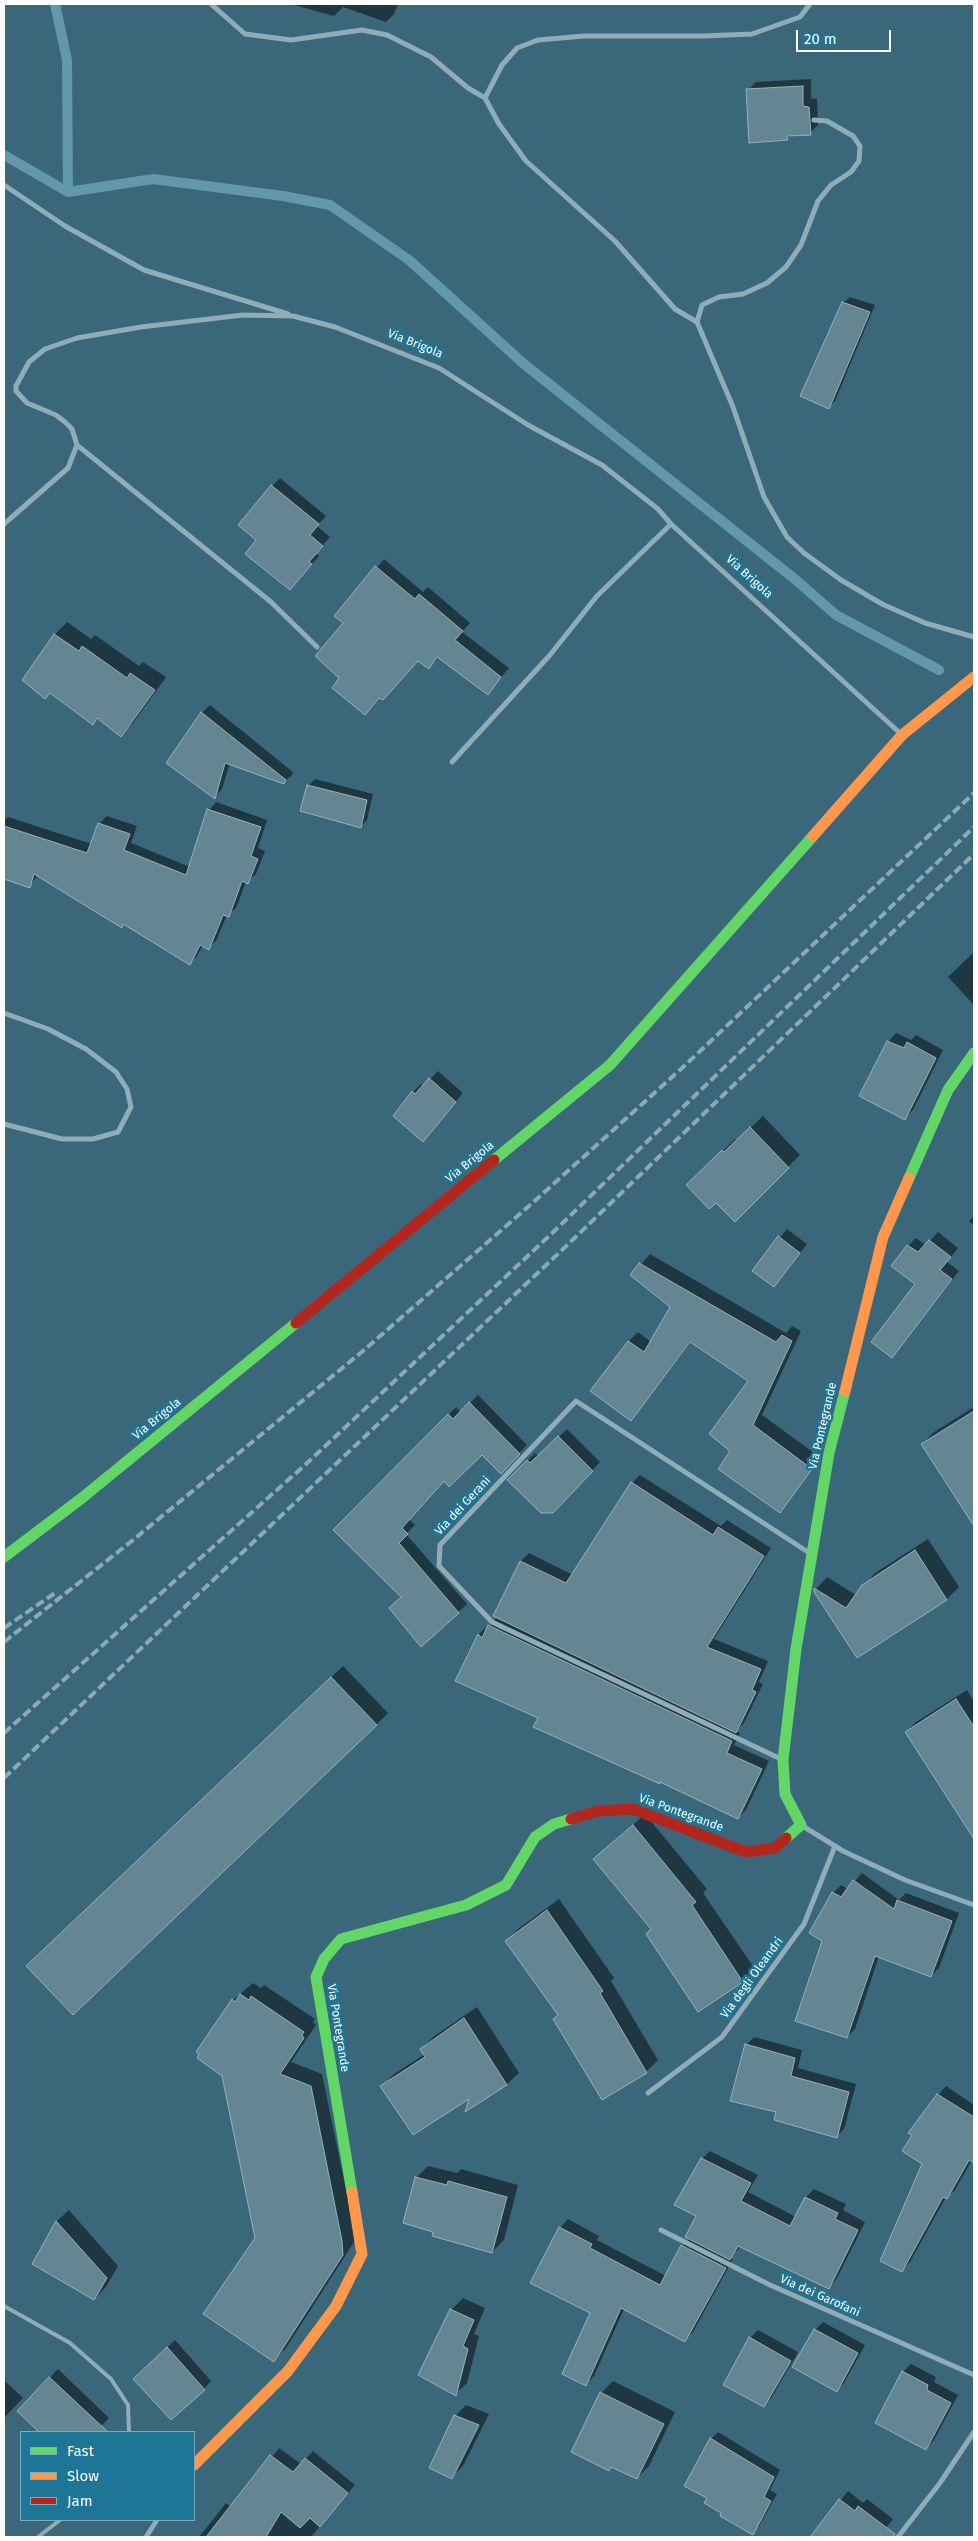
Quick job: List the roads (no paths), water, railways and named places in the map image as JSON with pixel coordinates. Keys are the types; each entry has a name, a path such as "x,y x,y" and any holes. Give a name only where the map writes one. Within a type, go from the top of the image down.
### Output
{"street":[{"path":"210,4 245,34 252,36 291,40 362,30 387,36 431,58 468,88 485,98 499,124 526,161 609,235 675,309 697,322 734,407 761,490 787,536 804,553 829,571 882,604 925,623 974,637"},
{"path":"485,98 502,65 517,48 538,40 584,36 752,34 800,17 810,4"},
{"path":"697,322 702,305 719,297 743,294 766,283 786,267 801,245 818,201 831,185 852,172 859,161 860,146 853,136 827,121 814,120"},
{"path":"4,185 65,226 144,270 293,316"},
{"name":"Via Brigola","path":"77,445 72,429 65,422 56,415 27,403 16,392 16,386 29,362 45,349 77,338 151,326 243,315 293,316 335,327 439,368 528,425 602,465 658,509 671,524 902,735"},
{"path":"4,524 68,468 77,445 125,481 271,602 317,648"},
{"path":"452,762 550,655 597,596 671,524"},
{"name":"Via Brigola","path":"4,1557 82,1498 610,1065 902,735 974,677"},
{"path":"4,1013 48,1029 86,1049 116,1072 127,1090 131,1107 118,1132 93,1140 62,1139 4,1124"},
{"name":"Via Pontegrande","path":"974,1054 948,1090 883,1237 829,1453 796,1649 784,1760 785,1794 801,1824 835,1846 905,1880 974,1905"},
{"name":"Via dei Gerani","path":"784,1760 492,1622 439,1566 440,1545 576,1401 812,1555"},
{"name":"Via Pontegrande","path":"195,2463 288,2371 336,2306 362,2254 316,1977 324,1959 341,1940 379,1927 466,1905 506,1885 535,1837 554,1824 598,1811 633,1809 746,1852 775,1848 801,1824"},
{"name":"Via degli Oleandri","path":"648,2093 722,2037 804,1924 835,1846"},
{"name":"Via dei Garofani","path":"661,2230 770,2285 974,2375"},
{"path":"898,2537 940,2483 974,2432"},
{"path":"146,2537 157,2521"}],"lane":[{"path":"4,2306 70,2343 111,2378 128,2405 128,2431"},
{"path":"38,2537 59,2521"}],"waterway":[{"path":"55,4 67,60 68,192"},
{"path":"4,155 68,192 153,179 283,196 330,205 409,260 524,364 796,580 836,615 939,670"}],"railway":[{"path":"4,1642 133,1540 363,1351 529,1206 681,1069 974,793"},
{"path":"4,1733 305,1465 548,1237 974,827"},
{"path":"4,1778 562,1250 974,854"},
{"path":"4,1628 55,1593"}]}
